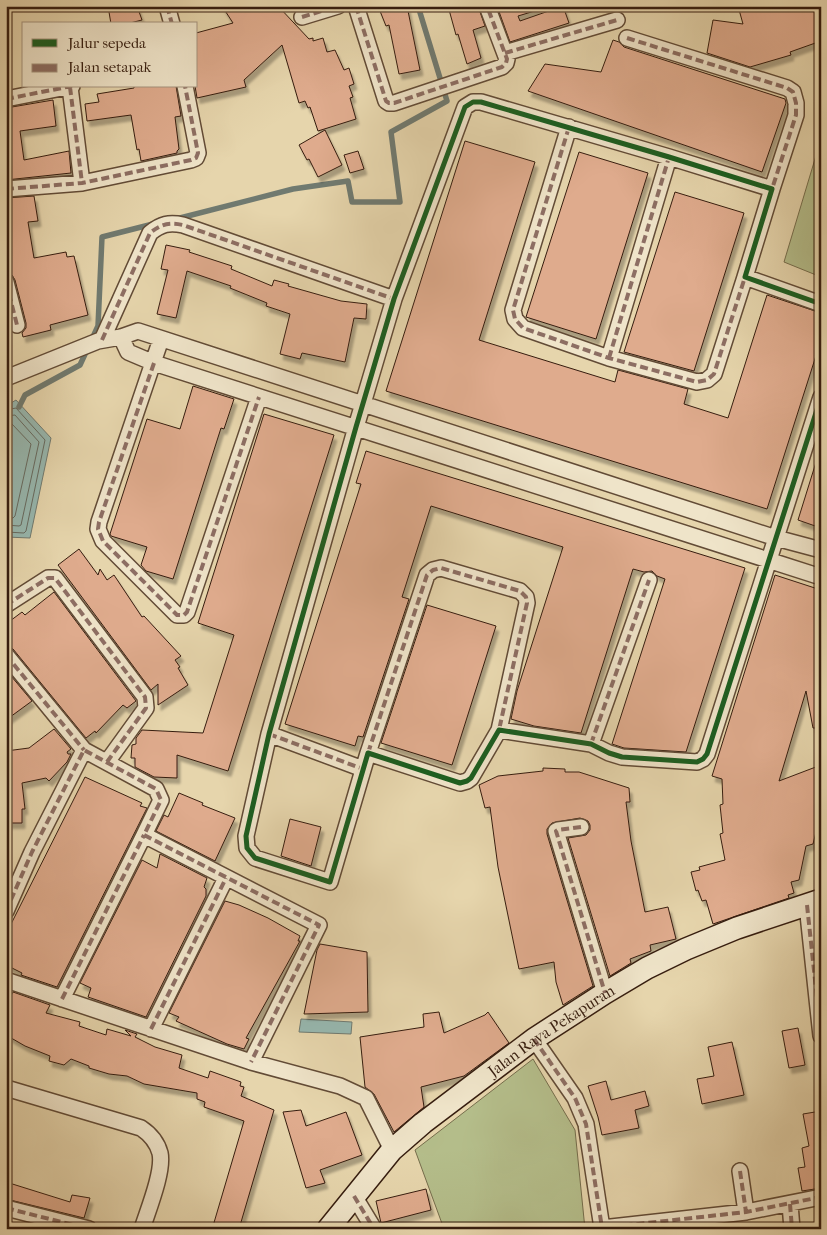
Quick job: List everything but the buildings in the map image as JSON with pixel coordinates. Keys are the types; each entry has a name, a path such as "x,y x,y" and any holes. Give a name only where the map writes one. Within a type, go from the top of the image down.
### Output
{"main road":[{"name":"Jalan Raya Pekapuran","path":"328,1229 392,1150 423,1123 534,1039 647,968 686,949 737,928 814,902"}],"street":[{"path":"167,6 171,22"},
{"path":"304,17 338,6"},
{"path":"356,6 386,101 389,103 436,90 506,63 507,59 487,6"},
{"path":"505,53 618,20"},
{"path":"569,127 514,310 515,319 523,328 609,358 696,382 707,380 714,374 745,278 796,115 796,103 793,92 787,88 627,38"},
{"path":"6,99 61,88"},
{"path":"71,88 82,183"},
{"path":"6,189 82,183 196,158 198,153 186,88"},
{"path":"368,753 460,783 471,778 499,730 528,603 526,597 520,591 442,568 433,570 427,575 368,753 330,882 255,858 247,848 246,836 270,734 394,299 465,107 472,102 481,102 772,189"},
{"path":"609,358 669,157"},
{"path":"100,340 150,233 158,226 170,223 183,225 394,299"},
{"path":"745,278 821,304"},
{"path":"6,282 17,325"},
{"path":"6,378 100,340 121,337 138,331 776,538 821,550"},
{"path":"121,337 128,352 154,362 821,578"},
{"path":"161,339 98,529 102,541 177,615 184,615 187,612 259,397"},
{"path":"499,730 591,744 622,757 697,762 703,759 707,754 821,397"},
{"path":"6,605 48,578 55,578 145,697 146,708 107,762"},
{"path":"591,744 649,580"},
{"path":"6,655 84,750 156,789 161,800 62,999"},
{"path":"270,734 363,769"},
{"path":"6,912 32,852 84,750"},
{"path":"581,827 558,830 556,832 605,993"},
{"path":"144,835 319,925 251,1062"},
{"path":"151,1029 226,878"},
{"path":"814,902 821,1036"},
{"path":"6,980 251,1062 340,1086 366,1098 392,1150"},
{"path":"534,1039 574,1098 586,1124 602,1228 746,1212 821,1197"},
{"path":"6,1088 142,1128 152,1136 160,1153 159,1171 142,1229"},
{"path":"740,1171 746,1212"},
{"path":"354,1196 374,1229"},
{"path":"790,1204 792,1229"},
{"path":"6,1208 89,1229"}],"green space":[{"path":"821,139 821,277 784,262"},
{"path":"533,1059 575,1130 585,1229 444,1229 415,1150"}],"water":[{"path":"16,400 51,438 30,538 6,537 6,406"},
{"path":"301,1019 352,1022 351,1034 299,1032"}],"waterway":[{"path":"176,219 293,189 348,181 352,202 400,202 391,132 447,101 418,6"},
{"path":"19,407 25,395 80,365 98,326 102,237 153,224"}],"marked path":[{"path":"167,6 171,22"},
{"path":"302,17 338,6"},
{"path":"356,6 386,101 389,103 394,103 502,67 507,59 487,6"},
{"path":"505,53 617,20"},
{"path":"627,38 787,88 793,92 796,103 796,115 772,189"},
{"path":"6,99 62,88"},
{"path":"70,88 82,183"},
{"path":"6,189 82,183 196,158 198,153 185,88"},
{"path":"569,127 513,310 515,319 523,328 609,358 697,382 707,380 714,374 745,277"},
{"path":"609,358 669,157"},
{"path":"102,340 150,233 169,224 183,225 394,299"},
{"path":"6,282 17,325"},
{"path":"154,363 98,529 103,541 177,615 184,615 187,612 259,397"},
{"path":"368,753 427,575 433,570 441,568 520,591 526,597 527,603 499,730"},
{"path":"6,605 48,578 55,578 145,697 146,708 107,762"},
{"path":"591,744 649,580"},
{"path":"6,655 84,750"},
{"path":"269,734 363,769"},
{"path":"6,911 32,852 84,750 156,789 161,800 144,835 319,925 251,1062"},
{"path":"581,827 556,831 605,993"},
{"path":"62,999 144,835"},
{"path":"151,1029 226,878"},
{"path":"807,905 821,1036"},
{"path":"534,1039 575,1098 586,1124 602,1228 746,1212 821,1197"},
{"path":"740,1171 746,1212"},
{"path":"354,1196 374,1229"},
{"path":"790,1204 792,1229"},
{"path":"6,1208 89,1229"}],"cycle path":[{"path":"821,304 745,277 772,189 481,102 473,102 465,107 394,299 356,427 269,734 246,836 247,848 255,858 330,882 368,753 460,783 471,778 499,730 591,744 622,757 697,762 703,759 707,754 821,397"}]}
